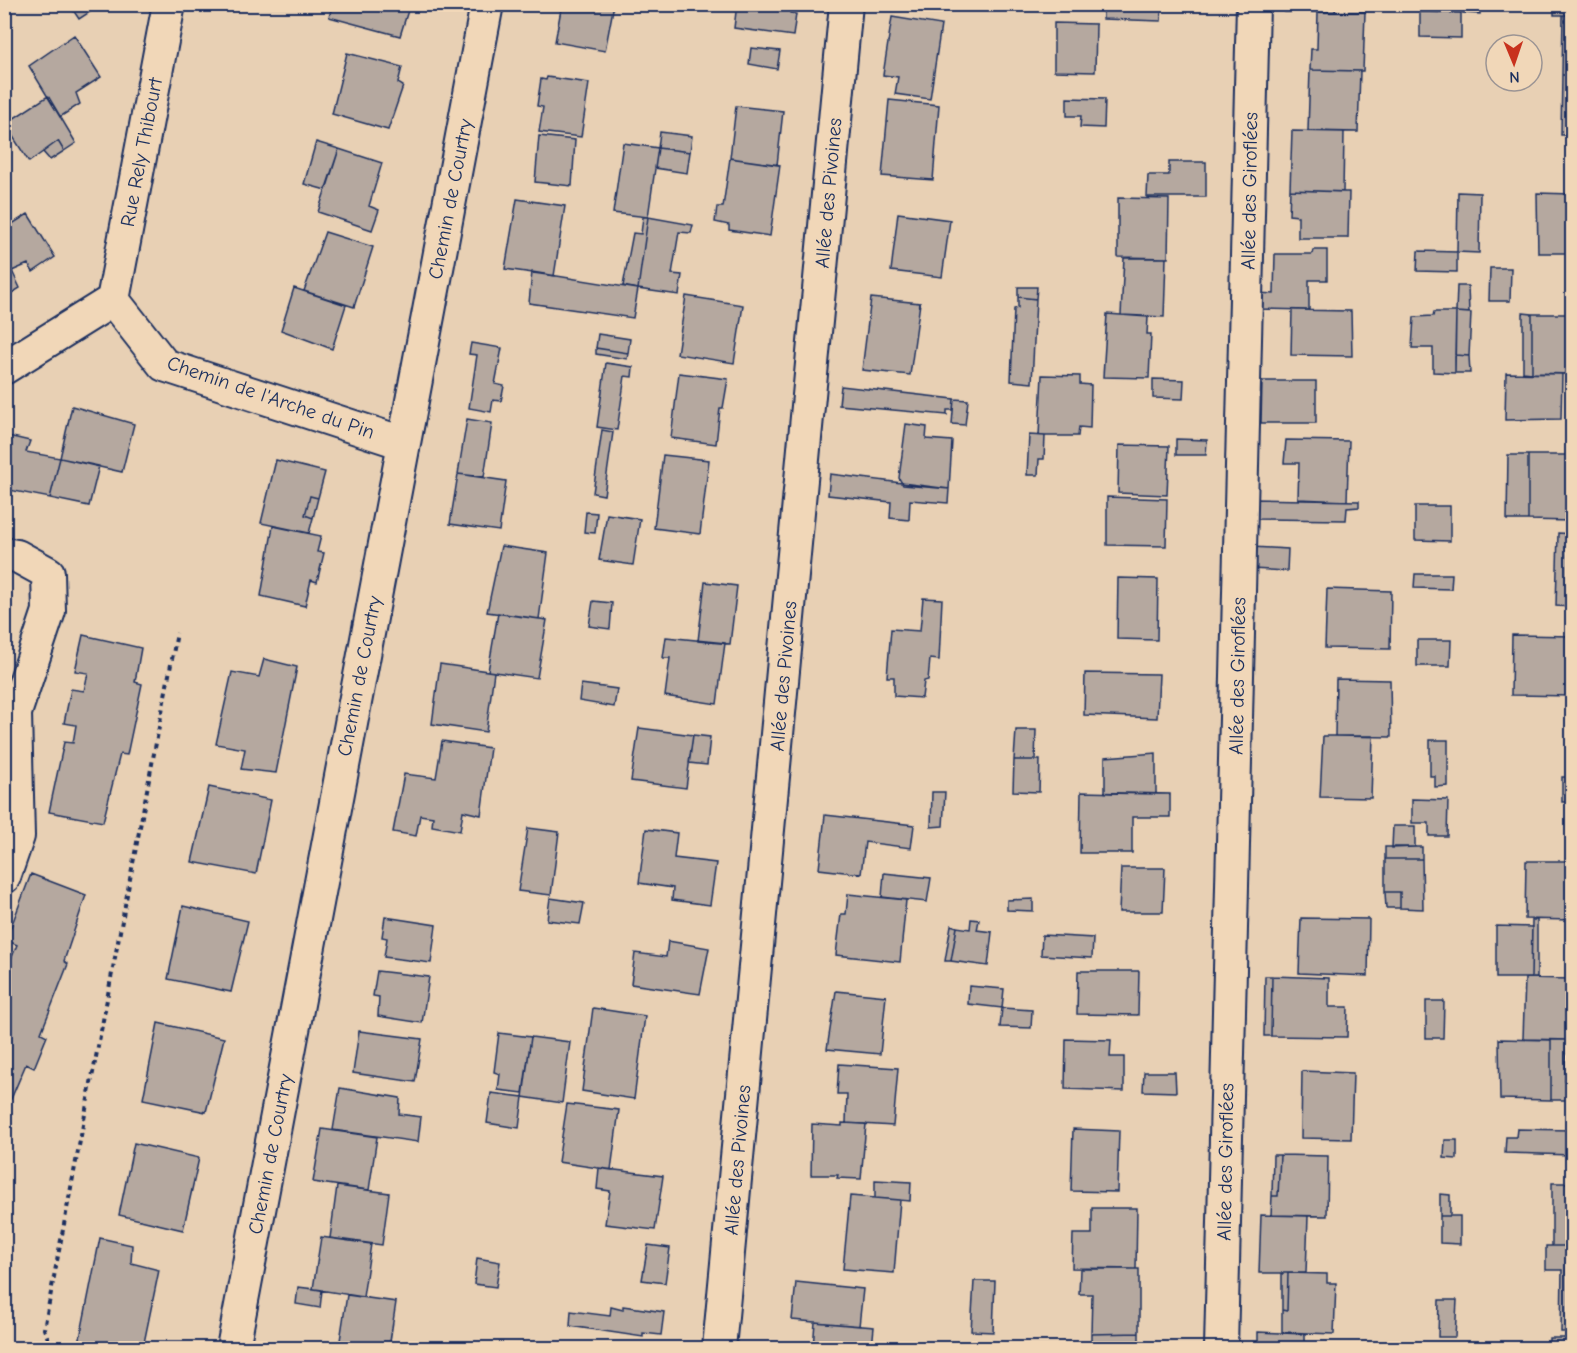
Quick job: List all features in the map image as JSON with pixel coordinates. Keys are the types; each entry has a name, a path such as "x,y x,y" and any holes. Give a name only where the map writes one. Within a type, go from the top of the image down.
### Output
{"street":[{"name":"Rue Rely Thibourt","path":"113,300 169,4"},
{"name":"Chemin de Courtry","path":"233,1348 487,4"},
{"name":"Allée des Pivoines","path":"719,1348 846,4"},
{"name":"Allée des Giroflées","path":"1221,1348 1253,4"},
{"path":"4,368 113,300"},
{"name":"Chemin de l'Arche du Pin","path":"113,300 164,365 403,443"},
{"path":"4,554 17,556 48,573 49,610 10,710 18,836 4,877"}],"path":[{"path":"52,1348 44,1329 177,633"}],"building":[{"path":"69,4 102,4 79,19"},
{"path":"333,4 410,4 400,36 329,17"},
{"path":"562,4 614,4 605,51 555,42"},
{"path":"737,4 791,4 790,13 796,14 793,36 734,28"},
{"path":"1103,4 1162,4 1161,21 1103,19"},
{"path":"1286,4 1336,4 1335,12 1285,12"},
{"path":"1463,4 1480,4 1480,14 1463,13"},
{"path":"1554,4 1572,4 1572,15 1554,15"},
{"path":"1318,12 1365,12 1363,71 1310,70 1311,49 1317,49"},
{"path":"1420,12 1461,13 1461,38 1420,37"},
{"path":"1563,15 1572,15 1572,75 1562,75"},
{"path":"892,17 941,25 930,99 895,94 898,77 883,75"},
{"path":"1054,23 1096,24 1095,72 1054,71"},
{"path":"74,35 101,77 76,93 80,104 60,117 29,66"},
{"path":"751,48 780,51 777,69 749,64"},
{"path":"347,53 402,67 398,83 403,86 388,130 332,114"},
{"path":"1310,70 1360,71 1358,132 1308,131"},
{"path":"1562,75 1572,75 1572,135 1561,135"},
{"path":"547,77 589,83 581,137 539,132 543,107 537,106 541,79 546,80"},
{"path":"48,96 76,143 64,151 58,141 29,162 5,124"},
{"path":"1067,98 1105,99 1104,128 1080,127 1081,116 1067,116"},
{"path":"889,100 939,105 933,180 882,176"},
{"path":"736,106 783,111 777,165 730,158"},
{"path":"1292,131 1344,132 1343,192 1290,190"},
{"path":"660,132 692,136 690,152 658,148"},
{"path":"539,136 575,140 572,186 535,182"},
{"path":"58,141 64,151 50,160 43,152"},
{"path":"316,142 339,149 326,190 304,184"},
{"path":"623,143 658,148 648,217 613,213"},
{"path":"658,148 690,152 687,173 655,168"},
{"path":"339,149 382,163 369,206 379,210 372,230 318,212"},
{"path":"730,158 780,165 770,236 729,230 729,225 715,222 717,207 723,207"},
{"path":"1169,162 1206,162 1206,197 1147,197 1148,175 1169,175"},
{"path":"1290,190 1349,192 1348,238 1298,238 1298,216 1289,215"},
{"path":"1458,192 1480,193 1479,253 1457,252"},
{"path":"1537,193 1572,194 1572,253 1538,253"},
{"path":"1118,198 1169,199 1168,258 1118,257"},
{"path":"517,199 565,206 554,276 505,269"},
{"path":"898,213 950,220 942,277 891,271"},
{"path":"28,214 55,257 33,272 28,264 12,271 20,288 4,298 4,229"},
{"path":"643,217 648,217 638,289 623,286 633,233 641,234"},
{"path":"648,217 693,225 691,233 679,232 672,274 682,275 679,295 638,289"},
{"path":"325,232 373,247 354,307 304,291"},
{"path":"1313,250 1327,250 1327,280 1309,280 1309,310 1257,309 1258,293 1274,294 1275,254 1312,254"},
{"path":"1418,251 1457,252 1457,272 1417,271"},
{"path":"1124,258 1166,258 1164,317 1121,315"},
{"path":"1490,268 1511,268 1510,301 1489,301"},
{"path":"532,272 638,289 633,318 529,303"},
{"path":"1457,286 1468,286 1469,313 1456,312"},
{"path":"1018,287 1037,287 1036,299 1018,297"},
{"path":"294,288 346,305 332,349 281,330"},
{"path":"686,296 743,305 734,363 677,354"},
{"path":"1018,297 1036,299 1032,383 1011,381 1014,309 1018,308"},
{"path":"871,298 920,303 910,375 862,370"},
{"path":"1292,310 1351,311 1352,356 1291,355"},
{"path":"1434,312 1456,312 1455,373 1433,372 1433,348 1412,348 1414,317 1433,316"},
{"path":"1456,312 1471,313 1469,356 1455,355"},
{"path":"1523,313 1532,314 1532,373 1523,372"},
{"path":"1107,314 1148,317 1147,334 1151,334 1149,378 1103,377"},
{"path":"1532,314 1572,314 1572,374 1532,373"},
{"path":"598,334 630,339 628,353 596,348"},
{"path":"471,343 502,348 495,384 504,386 501,401 493,400 491,412 469,408 477,355 469,354"},
{"path":"596,348 628,353 627,359 596,354"},
{"path":"1455,355 1469,356 1470,373 1455,373"},
{"path":"606,363 633,367 632,377 625,376 617,430 597,427"},
{"path":"679,373 728,379 723,408 720,408 716,444 671,438"},
{"path":"1506,373 1562,374 1561,419 1505,420"},
{"path":"1042,375 1080,376 1080,384 1091,385 1090,428 1079,427 1078,436 1039,436"},
{"path":"1153,379 1184,380 1183,399 1153,398"},
{"path":"1262,381 1316,381 1316,423 1261,423"},
{"path":"841,386 954,399 953,410 947,410 947,415 839,405"},
{"path":"954,399 968,400 965,425 952,424"},
{"path":"72,406 134,424 122,472 60,458"},
{"path":"467,419 492,423 484,477 458,474"},
{"path":"906,424 927,427 926,439 952,441 949,489 903,485 899,478"},
{"path":"602,430 613,432 604,495 593,493"},
{"path":"4,435 30,441 26,452 60,458 50,498 4,489"},
{"path":"1029,435 1045,436 1044,459 1039,459 1038,475 1027,475"},
{"path":"1176,439 1207,440 1206,455 1176,455"},
{"path":"1286,440 1349,441 1347,501 1298,499 1299,463 1284,463"},
{"path":"1119,445 1169,446 1167,495 1118,493"},
{"path":"663,455 709,460 700,534 654,528"},
{"path":"1508,455 1528,455 1528,520 1507,520"},
{"path":"1528,455 1572,455 1572,521 1528,520"},
{"path":"60,458 99,466 89,506 50,498"},
{"path":"276,460 325,472 318,498 310,496 305,515 313,518 309,533 261,523"},
{"path":"458,474 506,481 499,531 450,524"},
{"path":"830,474 949,489 948,503 910,500 909,520 890,518 891,502 828,495"},
{"path":"310,496 318,498 313,518 305,515"},
{"path":"1107,497 1167,499 1166,546 1107,545"},
{"path":"1254,499 1359,501 1359,507 1347,508 1346,520 1253,519"},
{"path":"1415,506 1450,506 1450,541 1415,540"},
{"path":"586,512 597,513 595,533 584,532"},
{"path":"607,514 640,519 633,565 599,560"},
{"path":"273,526 321,536 317,552 324,553 317,582 311,580 305,606 261,596"},
{"path":"1558,533 1572,534 1572,607 1556,606"},
{"path":"501,546 548,553 539,619 487,612"},
{"path":"1252,547 1288,549 1287,571 1252,569"},
{"path":"1415,574 1452,574 1451,589 1414,588"},
{"path":"1118,578 1158,579 1157,640 1117,639"},
{"path":"705,582 737,586 730,644 698,641"},
{"path":"1327,589 1391,591 1390,649 1325,648"},
{"path":"923,598 942,599 939,660 930,659 928,680 924,681 922,698 894,696 894,677 887,677 891,629 920,631"},
{"path":"593,601 612,603 610,629 589,626"},
{"path":"498,613 547,620 537,678 488,671"},
{"path":"83,635 141,648 135,682 142,684 127,755 120,754 103,822 49,812 64,742 73,743 76,725 64,723 71,689 84,691 88,673 75,671"},
{"path":"1512,635 1572,636 1572,696 1511,695"},
{"path":"666,637 725,643 717,704 665,696 670,658 663,658"},
{"path":"1417,640 1451,640 1450,666 1417,666"},
{"path":"264,659 297,667 276,773 241,769 245,749 216,744 232,672 259,677"},
{"path":"440,664 494,672 486,732 432,724"},
{"path":"1085,673 1159,674 1157,718 1084,715"},
{"path":"1336,679 1390,680 1391,737 1335,736"},
{"path":"581,684 617,689 614,707 579,701"},
{"path":"639,728 693,735 686,788 631,781"},
{"path":"1016,730 1036,730 1035,760 1014,760"},
{"path":"693,735 710,737 707,765 689,763"},
{"path":"1323,736 1373,736 1371,798 1320,797"},
{"path":"1430,740 1448,740 1448,786 1435,787 1435,776 1430,776"},
{"path":"442,741 490,748 481,815 463,811 460,831 432,826 433,817 420,815 416,836 393,832 404,774 436,778"},
{"path":"1156,753 1156,794 1105,793 1105,757"},
{"path":"1014,760 1040,760 1039,792 1013,791"},
{"path":"1562,777 1572,777 1572,802 1562,802"},
{"path":"209,787 271,800 256,874 192,862"},
{"path":"932,792 945,792 943,826 931,827"},
{"path":"1081,792 1170,794 1170,817 1132,817 1132,853 1080,853"},
{"path":"1412,799 1448,800 1447,836 1429,836 1429,823 1412,823"},
{"path":"825,815 914,825 911,848 865,842 861,874 819,869"},
{"path":"1393,826 1415,826 1415,847 1392,848"},
{"path":"528,828 559,832 551,895 518,891"},
{"path":"646,829 677,833 674,858 716,863 710,905 672,900 673,888 639,883"},
{"path":"1385,847 1422,847 1422,859 1385,859"},
{"path":"1385,859 1422,859 1423,909 1400,908 1400,892 1385,892"},
{"path":"1526,861 1572,861 1572,920 1525,919"},
{"path":"1121,868 1165,868 1163,912 1119,912"},
{"path":"884,873 931,878 927,902 882,897"},
{"path":"31,874 86,895 64,961 68,964 41,1033 47,1036 34,1068 26,1064 11,1099 4,1096 4,963 9,964 17,945 6,940"},
{"path":"1385,892 1400,892 1400,908 1386,908"},
{"path":"848,894 906,900 900,962 836,955 841,914 846,914"},
{"path":"550,898 584,903 580,924 547,920"},
{"path":"1033,899 1033,911 1007,910 1007,900"},
{"path":"183,906 248,921 231,992 168,979"},
{"path":"385,917 436,925 431,963 384,957 387,938 382,937"},
{"path":"1301,918 1369,919 1368,976 1299,973"},
{"path":"971,919 979,920 977,930 992,932 988,966 951,961 957,927 970,929"},
{"path":"1532,920 1537,920 1537,978 1531,978"},
{"path":"951,925 957,927 951,961 945,961"},
{"path":"1496,926 1532,927 1531,978 1496,978"},
{"path":"1042,935 1093,938 1092,958 1041,955"},
{"path":"668,941 709,948 700,994 631,984 635,953 666,957"},
{"path":"377,971 429,977 422,1023 378,1016 379,997 373,996"},
{"path":"1078,971 1139,971 1138,1015 1077,1014"},
{"path":"1265,976 1272,976 1271,1036 1264,1036"},
{"path":"1272,976 1329,978 1329,1007 1348,1007 1347,1037 1271,1036"},
{"path":"1525,978 1572,979 1572,1040 1523,1039"},
{"path":"969,986 1004,989 1002,1008 968,1004"},
{"path":"836,991 886,996 880,1054 827,1049"},
{"path":"1426,1001 1444,1001 1443,1038 1426,1038"},
{"path":"593,1008 645,1016 634,1099 582,1091"},
{"path":"1002,1008 1032,1010 1031,1028 1000,1027"},
{"path":"158,1023 224,1038 206,1112 143,1099"},
{"path":"359,1031 422,1039 415,1082 353,1073"},
{"path":"499,1033 531,1037 523,1093 498,1090 500,1074 494,1072"},
{"path":"531,1037 570,1042 562,1103 523,1097"},
{"path":"1066,1039 1111,1040 1110,1057 1124,1057 1124,1091 1065,1089"},
{"path":"1499,1039 1551,1040 1551,1100 1500,1099"},
{"path":"1551,1040 1567,1040 1565,1081 1572,1082 1572,1100 1551,1100"},
{"path":"839,1064 898,1068 893,1126 846,1123 847,1094 837,1094"},
{"path":"1302,1071 1353,1073 1351,1139 1301,1138"},
{"path":"1144,1072 1175,1072 1176,1092 1143,1091"},
{"path":"340,1088 400,1098 399,1114 421,1117 418,1142 333,1130"},
{"path":"491,1093 523,1097 519,1128 487,1123"},
{"path":"1571,1100 1572,1159 1571,1155 1505,1153 1506,1137 1516,1137 1517,1129 1571,1130"},
{"path":"567,1104 619,1110 611,1170 558,1162"},
{"path":"842,1123 866,1124 861,1179 837,1178 838,1175 811,1175 812,1124 842,1126"},
{"path":"322,1129 377,1137 369,1190 313,1182"},
{"path":"1073,1129 1119,1131 1117,1192 1071,1191"},
{"path":"1445,1140 1457,1140 1457,1159 1444,1158"},
{"path":"134,1143 199,1158 183,1230 119,1215"},
{"path":"1273,1155 1280,1155 1278,1196 1272,1196"},
{"path":"1280,1155 1328,1156 1327,1216 1271,1215 1272,1196 1278,1196"},
{"path":"599,1168 663,1176 655,1230 605,1224 610,1191 597,1189"},
{"path":"875,1180 911,1182 910,1201 875,1198"},
{"path":"1552,1183 1572,1183 1572,1246 1552,1246"},
{"path":"337,1186 389,1193 382,1245 330,1238"},
{"path":"1440,1194 1450,1195 1450,1216 1440,1216"},
{"path":"850,1196 900,1200 894,1273 843,1269"},
{"path":"1092,1208 1137,1208 1136,1269 1072,1268 1073,1234 1092,1234"},
{"path":"1261,1215 1308,1216 1306,1273 1259,1273"},
{"path":"1440,1216 1460,1216 1460,1244 1440,1243"},
{"path":"321,1237 371,1244 363,1297 313,1289"},
{"path":"100,1238 132,1245 131,1263 159,1270 144,1343 121,1340 118,1348 78,1348"},
{"path":"648,1245 670,1248 665,1283 642,1280"},
{"path":"1546,1246 1572,1246 1572,1332 1561,1332 1562,1270 1546,1270"},
{"path":"477,1258 500,1262 496,1287 474,1284"},
{"path":"1080,1269 1139,1269 1139,1333 1091,1334 1092,1294 1079,1294"},
{"path":"1282,1273 1288,1273 1287,1311 1282,1310"},
{"path":"1288,1273 1327,1274 1327,1283 1336,1283 1334,1334 1282,1332 1282,1310 1287,1311"},
{"path":"974,1281 995,1281 993,1332 971,1331"},
{"path":"796,1282 863,1289 859,1326 792,1320"},
{"path":"298,1287 322,1290 320,1308 296,1304"},
{"path":"347,1295 396,1302 389,1348 339,1347"},
{"path":"1439,1300 1457,1300 1455,1337 1438,1337"},
{"path":"623,1306 664,1312 661,1335 643,1333 643,1337 570,1326 571,1311 610,1316 611,1307 623,1310"},
{"path":"815,1322 874,1327 872,1348 813,1348"},
{"path":"1258,1332 1305,1334 1305,1348 1258,1348"},
{"path":"1139,1333 1139,1348 1091,1348 1091,1334"},
{"path":"1549,1338 1572,1338 1572,1348 1549,1348"},
{"path":"295,1342 339,1347 342,1348 295,1348"}]}
